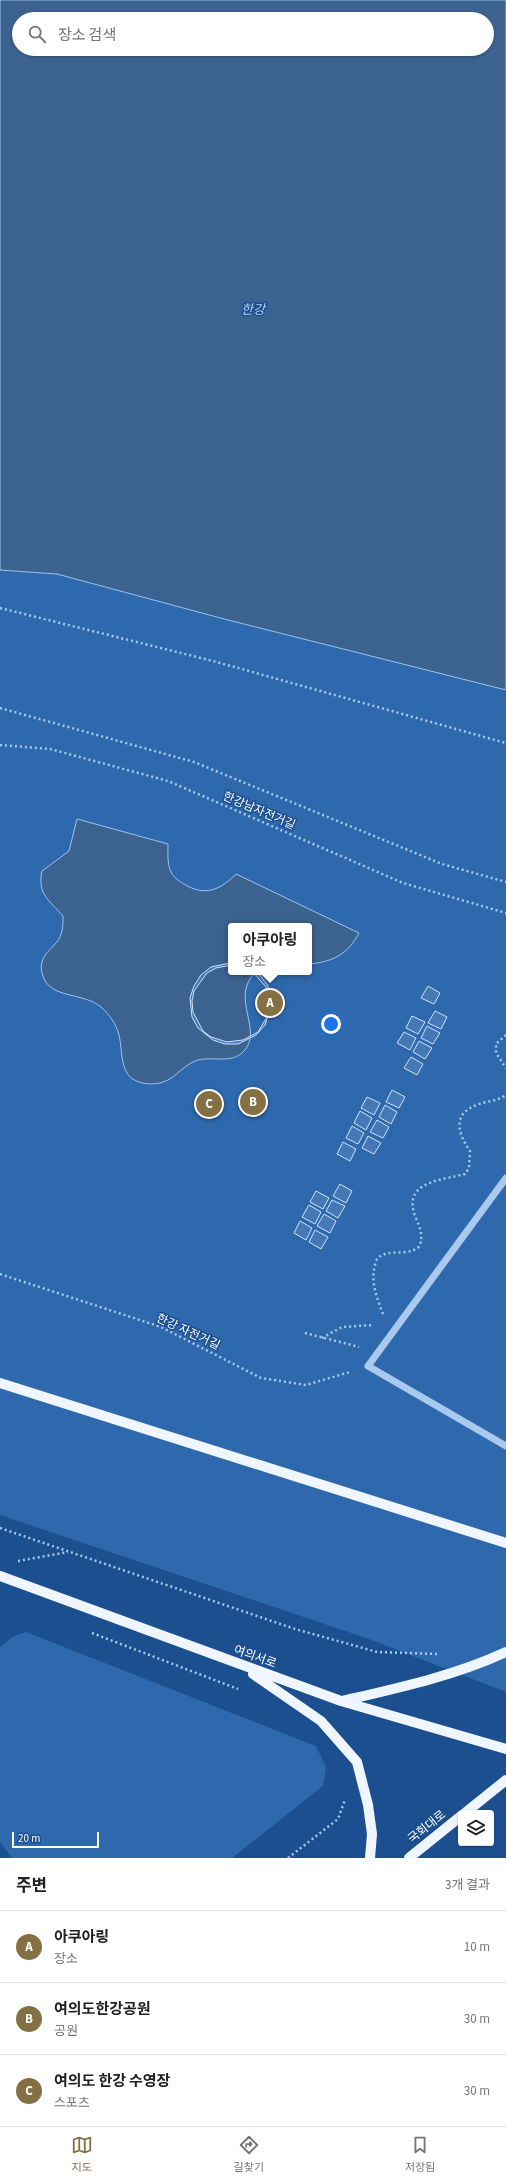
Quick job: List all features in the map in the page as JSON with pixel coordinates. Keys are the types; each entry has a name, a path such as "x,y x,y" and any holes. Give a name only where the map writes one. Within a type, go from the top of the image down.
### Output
{"main road":[{"path":"0,1383 506,1543"},
{"name":"여의서로","path":"0,1576 243,1667 341,1701 506,1749"},
{"path":"341,1701 454,1673 477,1666 506,1652"},
{"path":"243,1667 321,1721 357,1762 368,1805 372,1834 370,1858"},
{"name":"국회대로","path":"469,1810 506,1780"},
{"name":"국회대로","path":"409,1858 458,1818"}],"street":[{"path":"506,1178 368,1366 506,1446"}],"path":[{"path":"0,608 214,661 506,743"},
{"path":"0,708 194,762 442,864 506,882"},
{"name":"한강남자전거길","path":"0,744 50,749 168,781 403,883 506,914"},
{"path":"506,1035 496,1044 496,1053 506,1068"},
{"path":"383,1319 383,1313 376,1300 374,1285 377,1259 385,1253 408,1252 415,1250 420,1246 422,1229 411,1203 414,1195 424,1185 435,1180 465,1174 469,1168 470,1151 460,1137 458,1125 461,1118 467,1110 479,1104 506,1095"},
{"name":"한강 자전거길","path":"0,1274 161,1327 261,1378 306,1385 368,1366"},
{"path":"322,1338 342,1327 355,1325 376,1325"},
{"path":"305,1334 379,1352"},
{"path":"0,1528 295,1629 377,1652 439,1654"},
{"path":"15,1561 69,1552"},
{"path":"85,1631 245,1692"},
{"path":"288,1858 338,1819 345,1799"}],"shaded area":[{"path":"0,570 57,574 228,620 506,690 506,1692 369,1639 0,1515"},
{"path":"26,1632 316,1746 326,1767 323,1786 232,1858 12,1858 0,1842 0,1647 14,1636"}],"water":[{"name":"한강","path":"0,0 506,0 506,690 228,620 57,574 0,570"},
{"path":"77,819 168,844 168,862 172,874 179,881 192,888 205,891 212,890 230,880 236,874 359,933 345,952 339,956 312,964 312,923 228,923 228,975 254,975 248,982 245,992 250,1025 248,1045 242,1053 236,1057 224,1059 205,1059 193,1062 163,1082 151,1084 139,1082 133,1079 125,1069 118,1031 107,1013 94,1002 60,992 52,988 43,976 41,969 43,959 59,939 63,916 45,896 41,885 42,871 69,851"}],"building":[{"path":"228,963 228,966 216,968 207,973 194,991 192,1001 193,1012 203,1031 211,1037 227,1042 243,1040 258,1032 267,1017 269,999 266,987 256,975 260,975 268,986 271,1006 265,1025 256,1035 238,1044 225,1044 213,1040 198,1028 192,1017 190,998 194,986 201,975 211,967"},
{"path":"428,986 440,993 434,1004 421,998"},
{"path":"435,1011 447,1017 441,1029 428,1023"},
{"path":"412,1016 425,1022 418,1034 406,1028"},
{"path":"427,1026 440,1033 433,1044 421,1038"},
{"path":"404,1032 416,1038 410,1050 397,1043"},
{"path":"419,1041 432,1048 425,1059 413,1052"},
{"path":"411,1057 423,1064 417,1075 404,1068"},
{"path":"392,1090 405,1097 399,1108 386,1102"},
{"path":"367,1097 380,1103 374,1115 361,1108"},
{"path":"385,1105 397,1112 391,1124 379,1117"},
{"path":"360,1111 372,1118 366,1130 354,1123"},
{"path":"377,1120 389,1127 383,1138 370,1132"},
{"path":"352,1126 364,1133 358,1144 346,1138"},
{"path":"368,1136 381,1143 374,1154 362,1148"},
{"path":"343,1142 356,1149 350,1161 337,1154"},
{"path":"340,1184 352,1191 346,1203 333,1196"},
{"path":"316,1191 329,1198 323,1209 310,1202"},
{"path":"332,1200 345,1206 338,1218 326,1211"},
{"path":"309,1205 321,1212 315,1224 302,1217"},
{"path":"324,1214 336,1221 330,1233 317,1226"},
{"path":"300,1221 312,1228 306,1240 294,1233"},
{"path":"315,1230 328,1237 321,1249 309,1242"}],"place":[{"name":"아쿠아링","path":"270,1003"},
{"name":"여의도한강공원","path":"253,1102"},
{"name":"여의도 한강 수영장","path":"209,1104"}]}
